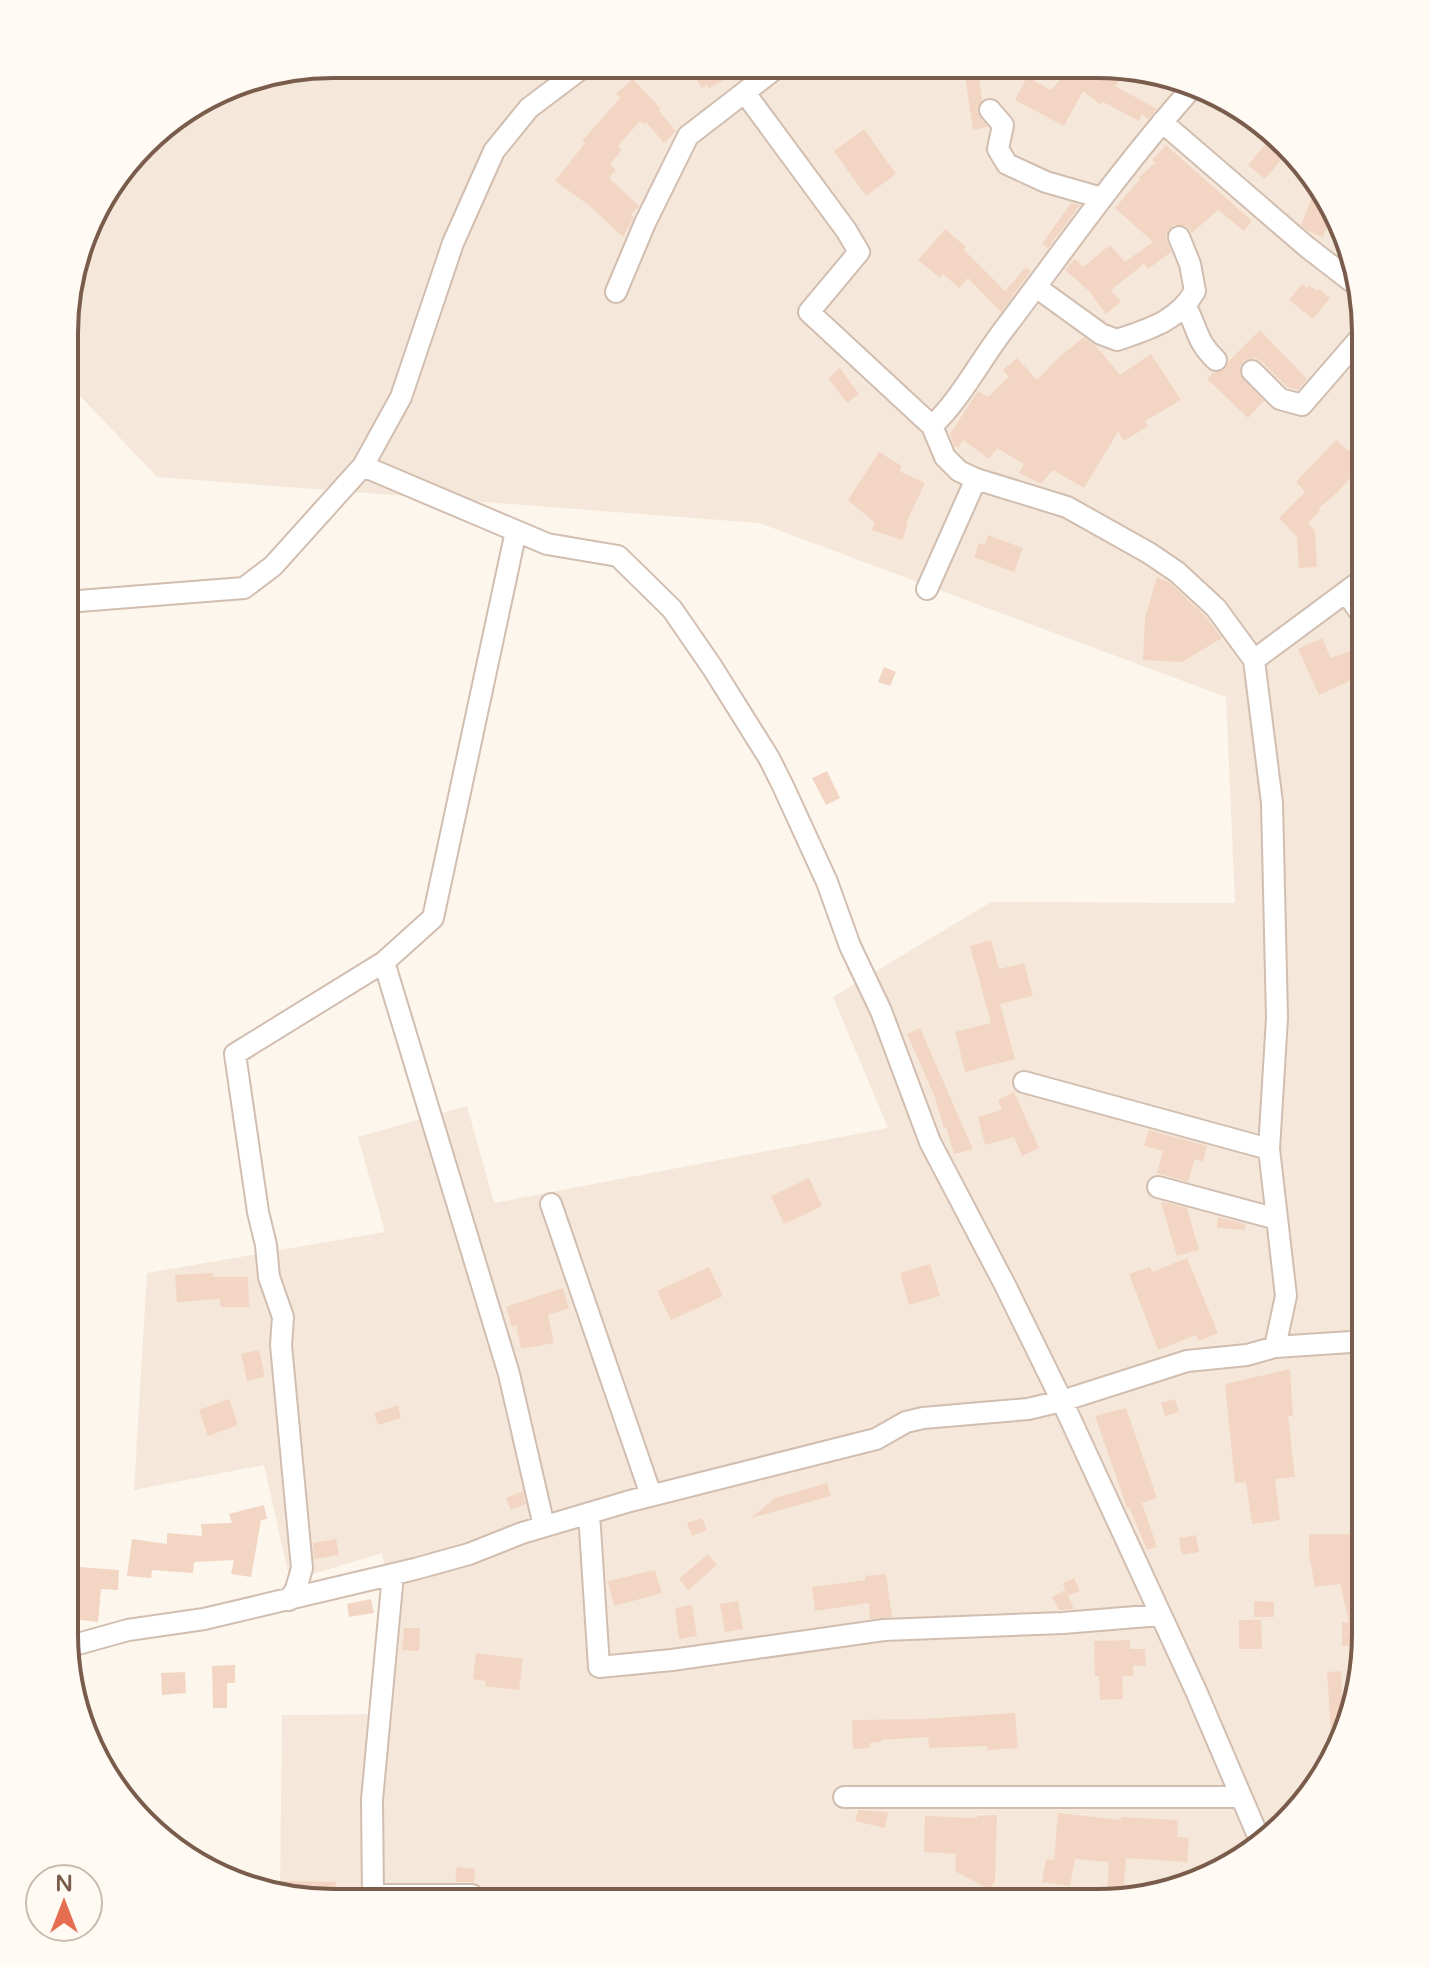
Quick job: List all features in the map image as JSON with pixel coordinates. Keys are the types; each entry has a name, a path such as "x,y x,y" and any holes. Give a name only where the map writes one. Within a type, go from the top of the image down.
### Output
{"street":[{"path":"78,601 244,588 273,566 363,466 401,397 453,243 494,151 529,108 569,78"},
{"path":"616,292 645,223 688,136 764,78"},
{"path":"745,93 859,252 809,312 932,426 945,457 959,471 1067,507 1149,553 1177,572 1216,608 1254,660 1272,803 1277,1018 1269,1149 1286,1296 1275,1347"},
{"path":"932,426 950,409 957,395 1102,198 1186,94"},
{"path":"990,110 1003,125 998,149 1007,164 1046,182 1102,198"},
{"path":"1162,122 1345,276"},
{"path":"1036,287 1101,334 1117,340 1156,326 1186,307 1195,291 1190,264 1179,237"},
{"path":"1186,307 1194,321 1196,336 1216,360"},
{"path":"1252,371 1280,399 1302,405 1352,347"},
{"path":"363,466 547,544 618,556 672,609 736,704 769,758 827,882 850,946 881,1011 930,1142 1062,1401 1196,1691 1256,1833"},
{"path":"927,589 976,479"},
{"path":"289,1600 302,1568 281,1345 283,1317 269,1277 235,1054 384,962 433,918 516,531"},
{"path":"1254,660 1352,588"},
{"path":"1346,592 1352,600"},
{"path":"384,962 509,1374 544,1526"},
{"path":"1024,1082 1269,1149"},
{"path":"1158,1187 1277,1219"},
{"path":"551,1204 651,1495"},
{"path":"79,1644 128,1630 204,1619 289,1600 469,1554 544,1526 651,1495 876,1439 906,1422 1028,1409 1062,1401 1166,1366 1247,1355 1275,1347 1351,1342"},
{"path":"589,1513 599,1667 672,1660 884,1630 1063,1623 1160,1615"},
{"path":"376,1889 372,1800 393,1574"},
{"path":"844,1797 1239,1797"}],"shaded area":[{"path":"333,78 1130,80 1195,97 1225,112 1265,141 1289,165 1326,220 1338,251 1347,283 1352,333 1351,1651 1347,1684 1326,1747 1289,1802 1265,1826 1210,1863 1179,1875 1147,1884 1097,1889 333,1889 280,1883 282,1715 391,1714 393,1610 382,1553 290,1581 264,1465 134,1490 147,1273 385,1232 358,1137 467,1106 494,1203 888,1128 833,997 991,902 1235,903 1226,697 759,523 157,477 78,394 80,300 87,267 97,235 112,205 141,165 165,141 220,104 267,87 300,80"}],"building":[{"path":"696,78 727,78 708,89 707,85 702,88"},
{"path":"965,78 979,78 982,100 977,112 988,127 973,130"},
{"path":"1026,78 1051,90 1062,78 1120,79 1115,86 1157,109 1148,119 1142,114 1139,121 1103,102 1101,105 1083,91 1064,126 1015,100"},
{"path":"633,79 661,109 659,111 676,131 664,143 646,122 640,121 618,146 622,149 610,165 616,170 609,178 639,206 631,215 634,217 623,237 590,206 555,181 585,143 582,141 620,98 616,94"},
{"path":"864,129 896,174 866,196 834,151"},
{"path":"1267,143 1282,158 1265,179 1248,165"},
{"path":"1166,145 1252,221 1244,231 1218,210 1192,233 1186,226 1173,225 1166,236 1171,252 1148,269 1144,264 1111,290 1121,302 1106,314 1089,291 1065,270 1075,259 1083,267 1110,245 1125,262 1153,242 1115,208 1139,177 1155,163 1152,160"},
{"path":"1312,197 1328,225 1323,237 1301,225"},
{"path":"1071,203 1080,205 1048,248 1042,244"},
{"path":"945,229 966,247 964,250 1005,291 1026,267 1031,271 1001,312 968,278 959,288 943,274 940,278 918,260"},
{"path":"1302,284 1317,291 1319,289 1330,298 1313,319 1289,300"},
{"path":"1260,330 1307,379 1298,390 1287,387 1261,361 1255,358 1243,361 1240,375 1264,401 1248,418 1207,379 1213,373 1224,370"},
{"path":"1084,337 1096,346 1120,375 1151,354 1181,400 1145,421 1148,426 1124,441 1118,432 1084,488 1053,470 1041,484 1019,473 1024,464 997,448 989,459 963,440 958,448 954,446 950,434 978,391 988,397 1009,377 1003,370 1017,358 1037,380"},
{"path":"840,368 859,394 847,403 828,378"},
{"path":"1336,440 1352,454 1352,476 1308,523 1315,531 1317,567 1299,568 1297,537 1279,518 1305,492 1296,482"},
{"path":"879,452 902,466 899,471 925,483 906,523 902,540 872,530 875,523 848,500"},
{"path":"988,535 1023,548 1014,572 974,557 979,543 985,545"},
{"path":"1157,577 1169,582 1206,617 1222,638 1182,662 1143,660 1145,618"},
{"path":"1322,638 1331,658 1352,650 1352,680 1319,695 1298,649"},
{"path":"884,667 896,672 890,686 878,682"},
{"path":"827,771 840,798 826,805 812,778"},
{"path":"991,940 999,969 1024,963 1033,996 1000,1004 1015,1059 965,1072 955,1032 991,1023 970,946"},
{"path":"920,1028 973,1149 954,1154 934,1095 907,1034"},
{"path":"1014,1092 1039,1148 1022,1156 1014,1137 985,1145 978,1117 1002,1110 998,1100"},
{"path":"1149,1130 1207,1146 1203,1162 1195,1159 1188,1182 1157,1173 1163,1151 1144,1146"},
{"path":"809,1178 822,1206 784,1224 771,1196"},
{"path":"1161,1203 1187,1208 1199,1250 1177,1256"},
{"path":"1218,1217 1245,1224 1245,1230 1217,1228"},
{"path":"1187,1258 1218,1333 1199,1341 1196,1335 1158,1350 1129,1274 1150,1267 1152,1272"},
{"path":"930,1264 940,1296 909,1305 900,1273"},
{"path":"709,1267 723,1296 671,1320 657,1291"},
{"path":"213,1273 213,1277 248,1277 249,1307 221,1307 220,1299 177,1302 175,1275"},
{"path":"563,1288 569,1308 548,1315 554,1343 521,1349 516,1325 512,1327 506,1307"},
{"path":"259,1350 265,1377 247,1381 241,1354"},
{"path":"1290,1369 1293,1416 1288,1416 1295,1477 1275,1479 1280,1520 1252,1524 1246,1482 1235,1483 1225,1384"},
{"path":"229,1399 238,1425 208,1436 199,1410"},
{"path":"1175,1399 1179,1412 1165,1416 1161,1403"},
{"path":"398,1405 401,1418 378,1425 374,1413"},
{"path":"1126,1408 1157,1498 1142,1503 1157,1547 1147,1550 1127,1508 1095,1416"},
{"path":"827,1483 831,1496 751,1518 775,1498"},
{"path":"523,1491 526,1504 511,1510 506,1498"},
{"path":"264,1505 267,1519 261,1520 251,1577 231,1574 234,1560 194,1562 193,1573 152,1570 151,1578 127,1576 132,1539 167,1544 167,1533 202,1536 201,1524 232,1523 229,1514"},
{"path":"702,1518 707,1530 692,1536 687,1523"},
{"path":"1309,1534 1351,1534 1351,1646 1342,1646 1342,1622 1349,1622 1340,1584 1315,1587"},
{"path":"1196,1535 1199,1552 1182,1555 1179,1538"},
{"path":"336,1539 339,1555 314,1559 313,1543"},
{"path":"708,1554 717,1565 688,1590 679,1579"},
{"path":"79,1567 119,1570 118,1590 101,1589 98,1622 78,1620"},
{"path":"655,1570 662,1593 614,1606 608,1581"},
{"path":"886,1574 892,1617 870,1619 869,1603 815,1611 812,1587 866,1580 865,1576"},
{"path":"1074,1578 1080,1591 1068,1596 1063,1583"},
{"path":"1065,1590 1074,1609 1059,1610 1052,1597"},
{"path":"371,1599 374,1613 349,1617 347,1604"},
{"path":"738,1601 743,1629 725,1632 720,1604"},
{"path":"1254,1601 1274,1602 1274,1617 1254,1617"},
{"path":"692,1605 697,1636 679,1639 675,1608"},
{"path":"1239,1620 1261,1620 1262,1649 1239,1649"},
{"path":"404,1628 420,1628 419,1651 402,1650"},
{"path":"1130,1640 1130,1649 1145,1649 1146,1666 1133,1666 1133,1676 1122,1676 1123,1699 1100,1700 1099,1676 1095,1676 1094,1641"},
{"path":"476,1653 523,1659 519,1690 485,1686 486,1681 473,1679"},
{"path":"235,1665 235,1683 227,1683 227,1708 213,1708 212,1666"},
{"path":"1341,1671 1342,1701 1331,1734 1327,1672"},
{"path":"185,1672 186,1693 162,1695 161,1673"},
{"path":"1015,1713 1018,1748 929,1748 928,1737 881,1740 870,1743 870,1748 853,1749 852,1720"},
{"path":"858,1810 888,1812 885,1828 855,1821"},
{"path":"1058,1813 1121,1820 1121,1817 1178,1820 1177,1837 1189,1838 1187,1862 1126,1858 1124,1887 1107,1888 1109,1862 1075,1859 1070,1886 1042,1882 1046,1859 1054,1860"},
{"path":"997,1815 995,1881 991,1889 955,1871 956,1854 924,1852 925,1816"},
{"path":"457,1867 475,1869 474,1882 455,1882"},
{"path":"274,1881 336,1882 336,1889 300,1887"}]}
